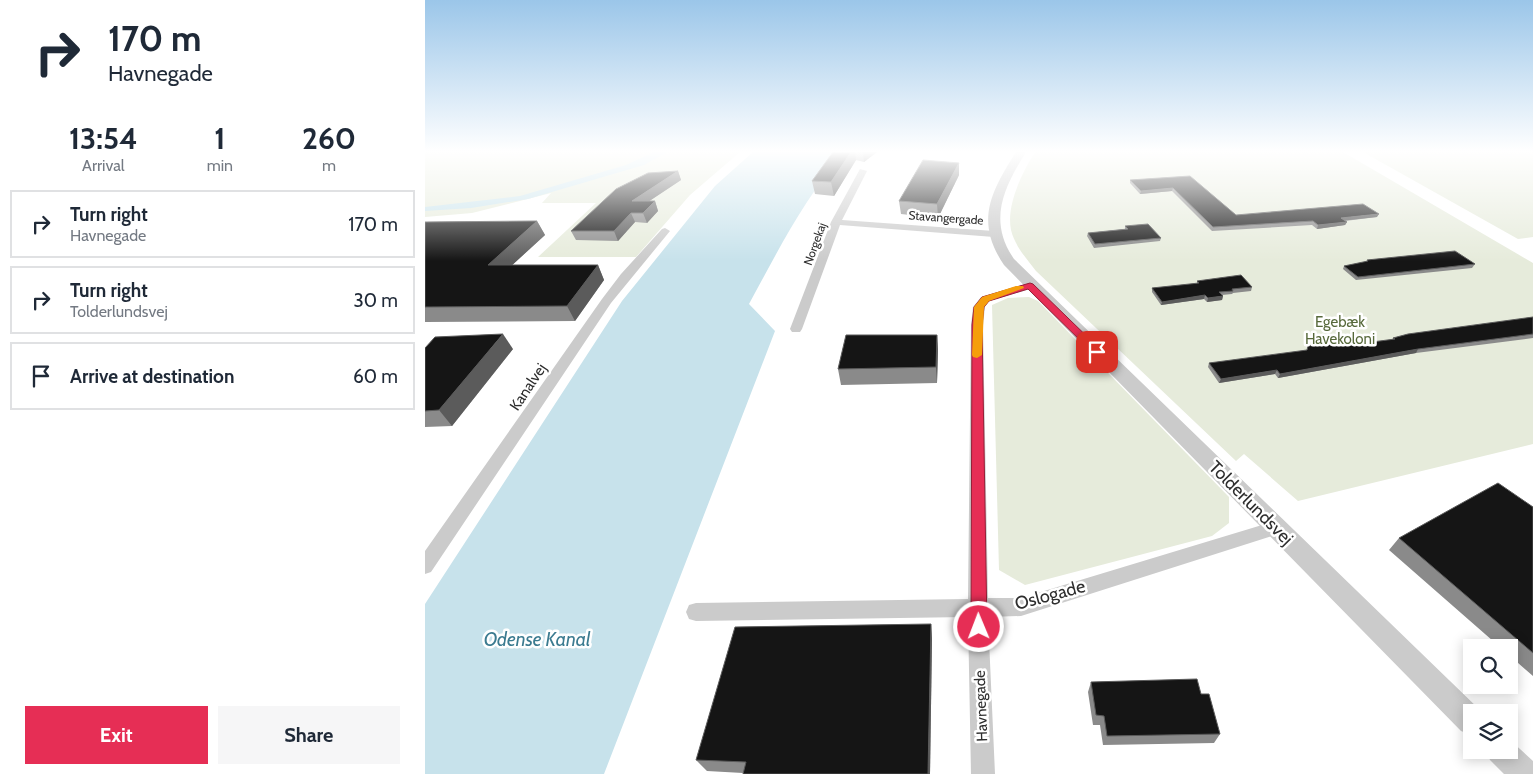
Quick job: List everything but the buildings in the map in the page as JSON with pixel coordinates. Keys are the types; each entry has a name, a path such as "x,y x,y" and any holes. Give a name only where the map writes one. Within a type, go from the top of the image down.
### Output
{"street":[{"name":"Norgekaj","path":"796,329 836,222 854,188"},
{"path":"1001,188 996,198 992,225 994,234 1000,251 1030,286"},
{"name":"Stavangergade","path":"836,222 994,234"},
{"name":"Kanalvej","path":"425,566 607,300 625,276 665,231"},
{"name":"Tolderlundsvej","path":"1030,286 1463,713"},
{"name":"Havnegade","path":"983,774 978,608 977,325 979,307 985,299 1030,286"},
{"name":"Oslogade","path":"696,612 1021,606 1275,528"},
{"path":"1510,759 1525,774"}],"green space":[{"path":"425,188 698,188 636,257 538,257 596,203 542,203 551,193 472,213 425,217"},
{"name":"Egebæk Havekoloni","path":"1017,188 1405,188 1533,263 1533,444 1298,501 1244,454 1236,461 1036,271 1018,247 1011,230 1011,210"},
{"path":"1427,188 1533,188 1533,237 1518,239"},
{"path":"1029,297 1038,301 1229,497 1229,523 1212,536 1025,585 999,570 992,305 1008,298"}],"water":[{"path":"547,188 565,188 528,199 471,208 425,211 425,207 520,196"},
{"name":"Odense Kanal","path":"713,188 817,188 781,245 749,304 775,331 604,774 425,774 425,604 622,301"}],"slow traffic":[{"path":"977,355 979,307 985,299 1020,288"}],"route":[{"path":"979,627 977,325 979,307 985,299 997,294 1030,286 1097,352"}]}
